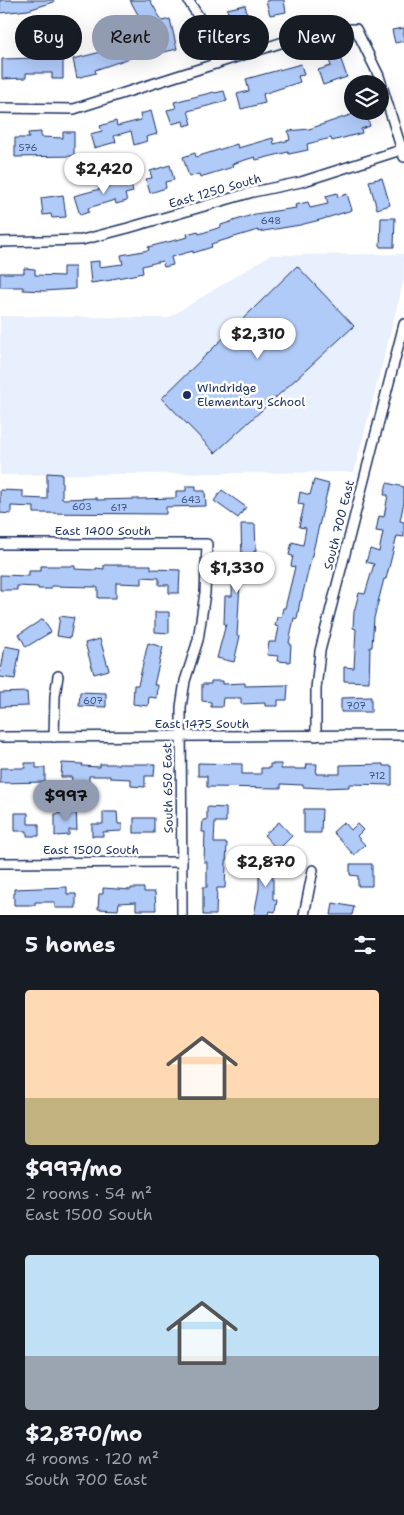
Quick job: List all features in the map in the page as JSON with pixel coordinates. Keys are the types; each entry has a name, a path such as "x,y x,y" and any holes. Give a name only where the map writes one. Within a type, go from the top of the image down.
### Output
{"street":[{"path":"188,0 200,20 216,64"},
{"path":"0,108 74,109 321,30 356,29 379,76 403,152"},
{"name":"East 1250 South","path":"0,242 82,240 253,192 301,182 403,152"},
{"name":"South 700 East","path":"316,736 316,689 320,651 404,324"},
{"name":"East 1400 South","path":"0,544 207,544"},
{"name":"South 650 East","path":"182,915 181,707 185,681 198,640 205,593 207,544"},
{"path":"54,737 54,696 58,676"},
{"name":"East 1475 South","path":"0,737 404,735"},
{"name":"East 1500 South","path":"0,863 182,862"},
{"path":"304,915 313,870"}],"shaded area":[{"name":"Windridge Elementary School","path":"404,254 404,280 354,472 0,475 0,316 168,318 270,255"}],"building":[{"path":"0,0 53,0 54,2 28,10 0,13"},
{"path":"130,0 150,0 159,15 138,15"},
{"path":"284,0 286,12 270,15 266,1"},
{"path":"245,5 247,15 229,15 227,9"},
{"path":"169,19 170,19 177,49 169,51"},
{"path":"404,28 404,41 395,43 392,30"},
{"path":"92,54 92,60 124,60 95,70 96,73 77,78 73,60 82,60 82,57"},
{"path":"2,59 63,60 63,79 52,79 52,73 26,73 26,78 2,79"},
{"path":"329,60 341,60 346,75 344,75 344,78 323,85 318,70 331,66"},
{"path":"301,64 304,75 298,76 300,82 263,94 265,103 241,109 237,94 249,91 246,79"},
{"path":"224,91 227,101 188,111 192,124 184,126 183,121 172,124 167,110 176,108 174,102"},
{"path":"151,111 157,134 146,137 147,141 134,145 131,131 114,136 116,142 94,148 90,134 102,131 100,126 116,121 117,126 141,120 140,114"},
{"path":"344,117 344,120 368,120 370,126 361,129 362,133 332,141 331,138 307,144 308,150 289,154 288,152 256,160 255,157 232,164 233,167 200,177 199,174 189,177 183,157 195,153 196,157 237,144 238,148 273,138 274,144 290,140 288,131 309,129"},
{"path":"41,132 41,137 63,138 63,132 74,132 74,156 15,157 15,138 29,138 28,133"},
{"path":"170,165 174,180 165,182 166,188 150,193 146,179 152,178 150,171"},
{"path":"118,176 120,181 130,179 133,192 125,194 127,201 116,204 115,200 88,208 89,212 80,215 74,196 111,186 109,179"},
{"path":"382,178 390,205 377,209 369,181"},
{"path":"337,193 338,197 347,194 352,210 300,225 258,232 258,230 211,244 212,247 193,253 193,251 171,257 173,265 164,267 162,261 142,266 143,273 91,283 89,262 99,261 99,267 123,264 121,255 149,250 148,247 188,237 187,234 198,231 199,234 255,214 296,208 295,205 308,202 310,208 328,204 326,196"},
{"path":"63,195 66,217 52,218 51,214 43,215 41,198"},
{"path":"381,218 395,218 394,247 380,247"},
{"path":"297,266 354,326 215,453 162,398"},
{"path":"63,267 75,267 75,289 44,291 23,290 23,287 0,287 0,273 24,273 24,268 35,269 35,275 63,276"},
{"path":"47,473 62,474 62,499 176,498 176,491 186,491 186,486 196,486 196,491 205,491 206,506 166,507 166,514 34,513 34,507 11,506 11,514 0,513 0,490 23,491 23,498 47,499"},
{"path":"314,480 329,484 297,619 294,618 289,643 291,644 290,662 277,661 278,656 267,655 269,642 276,642 279,627 275,626 277,617 281,617 283,608 285,608 295,567 291,566 293,556 289,555 292,542 303,545 306,528 299,527 304,505 298,504 300,492 310,495"},
{"path":"387,483 404,487 404,502 400,521 404,522 404,537 397,536 374,618 372,647 370,647 369,682 344,681 344,667 354,668 356,629 353,628 354,612 359,593 365,594 374,564 366,562 370,549 379,552 383,532 376,531 379,516 384,517 388,495 384,495"},
{"path":"222,490 246,507 238,518 214,501"},
{"path":"241,524 255,524 256,551 254,551 254,572 247,572 247,583 240,583 237,636 240,636 234,662 217,658 226,624 224,624 225,596 232,596 233,562 242,562"},
{"path":"104,565 151,565 151,569 180,570 179,593 169,593 169,585 159,585 159,578 142,577 142,584 116,583 116,598 98,598 98,588 96,587 51,586 51,589 38,589 38,587 17,586 17,590 0,590 0,575 29,576 29,571 41,571 41,566 75,566 75,569 96,570 96,568 104,569"},
{"path":"155,612 169,612 169,633 155,632"},
{"path":"60,616 74,618 70,638 57,636"},
{"path":"43,619 51,632 26,647 19,634"},
{"path":"100,639 109,670 94,674 85,643"},
{"path":"148,643 163,647 154,685 158,685 157,698 149,697 148,706 133,704 134,685 138,685"},
{"path":"5,646 20,649 15,679 0,677"},
{"path":"211,681 223,681 223,684 245,683 245,686 288,685 287,700 278,700 278,706 265,706 265,703 241,704 241,698 223,698 222,707 211,707 211,702 202,701 202,684 211,684"},
{"path":"27,692 28,706 0,707 0,693"},
{"path":"80,692 106,693 106,707 79,706"},
{"path":"371,697 371,712 341,712 341,698"},
{"path":"25,763 36,763 36,768 45,768 45,782 0,783 0,768 25,768"},
{"path":"62,763 100,767 100,764 155,764 154,776 145,776 145,787 131,786 131,779 110,778 110,776 89,776 89,785 71,784 72,777 61,777"},
{"path":"198,763 242,764 242,774 261,774 261,768 270,768 270,764 281,764 281,769 306,769 307,764 317,764 316,774 340,774 340,765 383,764 383,766 392,766 392,785 349,784 349,787 322,788 281,784 281,788 207,787 207,776 198,776"},
{"path":"76,806 77,830 69,830 69,835 55,836 55,814 66,813 66,807"},
{"path":"207,807 226,808 226,822 215,822 214,843 227,843 225,888 217,888 216,915 203,915 203,887 207,887 207,862 204,862 205,832 202,832 203,820 207,820"},
{"path":"304,809 322,809 321,833 304,833"},
{"path":"103,812 117,812 118,824 122,824 122,831 103,832 103,836 92,836 92,824 103,824"},
{"path":"15,813 28,813 28,824 39,824 39,836 27,836 27,831 15,831"},
{"path":"134,818 154,818 154,833 134,833"},
{"path":"279,822 292,836 278,850 264,835"},
{"path":"344,822 351,830 357,824 363,830 357,836 365,845 354,855 333,832"},
{"path":"259,857 273,857 273,899 277,900 275,912 270,911 269,915 254,915 259,889"},
{"path":"350,864 372,864 372,886 358,886 358,876 350,875"},
{"path":"67,887 67,894 76,894 76,908 55,908 55,902 35,902 35,905 14,905 14,889"},
{"path":"103,888 131,890 131,888 144,888 144,892 155,892 156,910 136,910 136,902 119,903 118,910 98,909 99,894 103,894"},
{"path":"333,903 354,907 352,915 331,915"}],"place":[{"name":"Windridge Elementary School","path":"187,395"}]}
